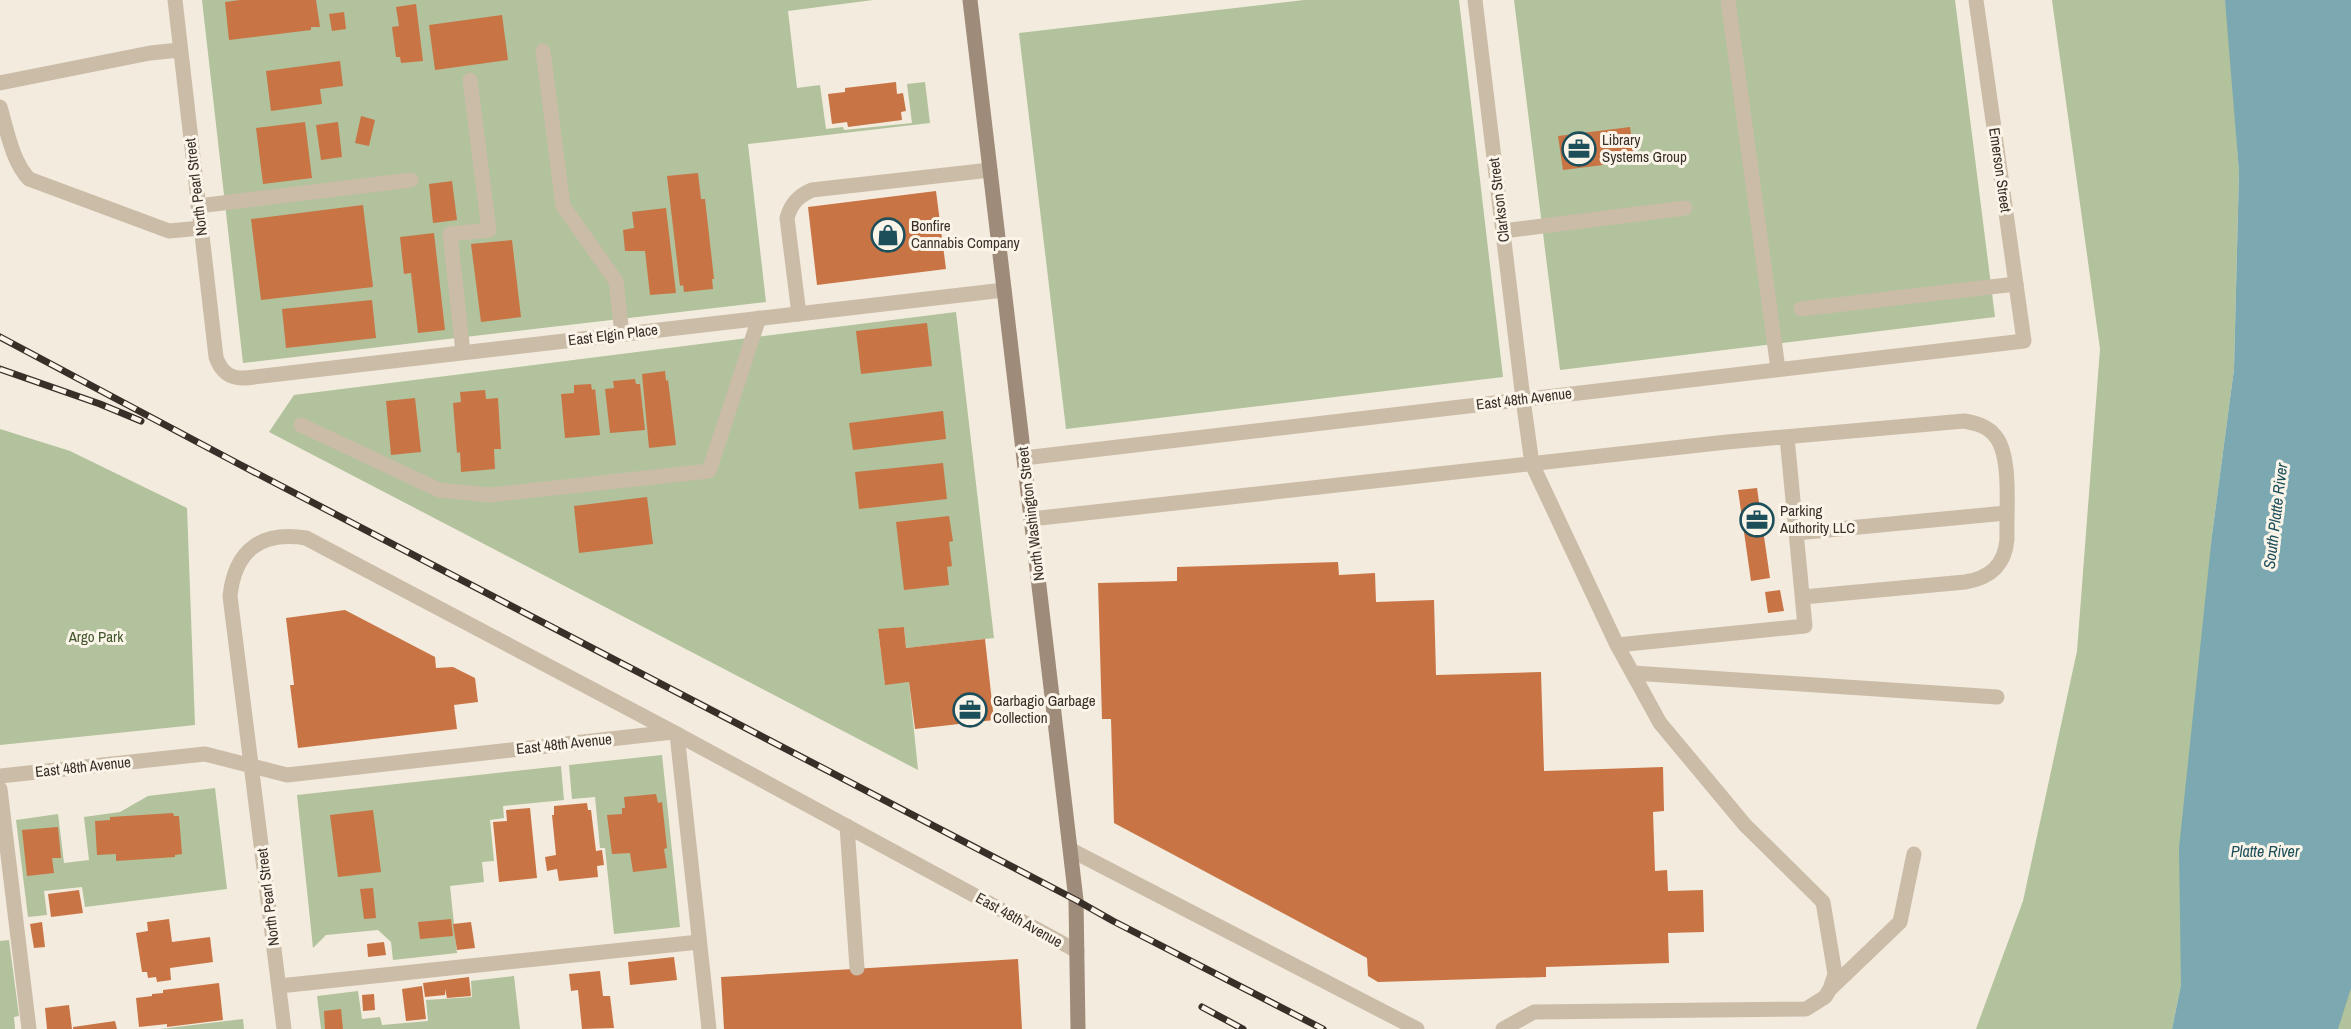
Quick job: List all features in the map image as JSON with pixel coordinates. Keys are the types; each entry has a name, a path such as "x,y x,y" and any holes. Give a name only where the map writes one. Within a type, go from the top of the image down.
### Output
{"main road":[{"name":"North Washington Street","path":"970,0 1071,850 1076,900 1078,1029"}],"street":[{"name":"North Pearl Street","path":"175,0 216,357 224,371"},
{"name":"Clarkson Street","path":"1475,0 1532,464 1617,645 1660,723 1745,825 1823,902 1834,967 1830,988"},
{"path":"1728,0 1778,369"},
{"name":"Emerson Street","path":"1976,0 2024,341"},
{"path":"0,83 150,53 180,50"},
{"path":"543,51 563,206 616,281 622,334"},
{"path":"463,352 450,234 489,230 470,80"},
{"path":"0,106 17,162 29,179 169,231 201,228"},
{"path":"799,314 787,218 790,208 803,194 812,190 990,170"},
{"path":"198,206 411,180"},
{"path":"1503,231 1685,208"},
{"path":"1801,309 2016,284"},
{"name":"East Elgin Place","path":"224,371 238,378 246,378 1004,290"},
{"path":"301,425 439,490 490,495 709,471 759,318"},
{"name":"East 48th Avenue","path":"1024,458 2024,341"},
{"path":"1031,519 1787,437 1964,421 1976,423 1992,432 2002,448 2005,460 2006,513 2006,550 1992,573 1979,580 1803,597"},
{"path":"1617,645 1805,626 1787,437"},
{"path":"1796,533 2006,513"},
{"name":"North Pearl Street","path":"284,1029 230,596 232,577 240,560 252,546 269,538 288,535 306,538 675,733"},
{"path":"1633,673 1997,697"},
{"path":"675,733 709,1029"},
{"name":"East 48th Avenue","path":"0,776 205,754 287,775 675,733 1077,951"},
{"path":"0,789 29,1029"},
{"path":"847,826 857,968"},
{"path":"1071,850 1417,1029"},
{"path":"1503,1029 1534,1012 1806,1009 1817,1004 1830,988 1900,922 1914,854"},
{"path":"279,986 699,942"}],"green space":[{"path":"202,0 873,0 788,11 797,88 820,85 826,129 843,127 844,130 912,123 907,84 925,82 930,123 748,144 766,302 243,363"},
{"path":"1304,0 1459,0 1503,377 1066,429 1019,33"},
{"path":"1514,0 1955,0 1995,317 1560,370"},
{"path":"2052,0 2225,0 2228,23 2239,172 2234,369 2212,535 2181,985 2172,1029 1976,1029 2023,901 2077,651 2100,349"},
{"path":"956,312 994,638 906,648 904,627 878,630 885,684 909,682 918,770 269,432 294,395"},
{"name":"Argo Park","path":"0,429 70,451 187,508 195,725 0,745"},
{"path":"662,755 680,927 614,934 605,848 600,848 595,797 572,799 569,765"},
{"path":"561,766 564,800 503,806 504,818 490,820 494,861 482,862 484,882 450,886 457,953 393,960 391,942 378,930 326,935 313,948 297,795"},
{"path":"215,788 227,889 85,907 82,887 44,891 47,915 28,917 16,820 58,814 64,863 89,860 84,817 120,812 148,796"},
{"path":"9,940 19,1016 14,1017 15,1029 0,1029 0,941"},
{"path":"2351,971 2351,1029 2335,1029"},
{"path":"514,976 520,1029 321,1029 317,996 358,991 362,1019 380,1017 382,1025 428,1021 426,1000 472,997 471,981"},
{"path":"243,1019 244,1029 160,1029"}],"water":[{"name":"Platte River","path":"2225,0 2351,0 2351,988 2338,1029 2172,1029 2181,985 2179,848 2212,535 2234,369 2239,172"}],"building":[{"path":"316,0 320,27 229,40 225,2"},
{"path":"416,4 423,61 401,63 400,57 396,57 392,27 399,26 396,7"},
{"path":"344,12 346,29 332,31 329,14"},
{"path":"502,15 508,60 435,70 429,25"},
{"path":"340,61 343,86 320,89 322,104 271,111 266,71"},
{"path":"896,82 897,94 903,93 906,111 901,112 902,120 848,127 847,122 832,124 828,94 845,92 845,88"},
{"path":"361,116 375,120 369,146 355,143"},
{"path":"305,122 312,178 263,184 256,128"},
{"path":"338,122 342,157 321,160 316,125"},
{"path":"1630,127 1635,161 1563,170 1558,136"},
{"path":"698,173 701,199 705,199 714,279 712,279 713,289 684,292 683,285 680,286 667,176"},
{"path":"452,181 457,220 433,223 429,184"},
{"path":"936,191 946,269 817,285 808,207"},
{"path":"363,205 373,287 261,300 251,219"},
{"path":"666,208 676,293 650,295 645,251 625,251 623,230 634,228 632,212"},
{"path":"434,233 445,330 418,333 411,273 404,274 400,237"},
{"path":"512,240 521,317 481,322 471,244"},
{"path":"372,300 376,338 286,348 282,309"},
{"path":"927,323 932,366 861,374 856,331"},
{"path":"665,371 676,445 649,448 642,374"},
{"path":"635,379 636,384 640,384 645,430 610,433 605,389 614,388 613,381"},
{"path":"591,384 592,390 595,389 600,435 565,438 561,394 574,393 574,385"},
{"path":"485,390 486,399 498,398 501,449 494,449 495,469 461,472 453,403 461,402 460,392"},
{"path":"415,398 421,452 391,455 386,401"},
{"path":"943,411 946,439 853,450 849,423"},
{"path":"943,463 947,499 859,509 855,472"},
{"path":"1757,488 1770,578 1751,581 1738,490"},
{"path":"647,497 653,544 579,553 574,506"},
{"path":"949,516 953,541 949,542 952,566 947,567 949,585 904,590 896,522"},
{"path":"1338,562 1339,575 1375,573 1376,602 1434,600 1436,675 1541,672 1544,771 1663,767 1664,811 1653,812 1655,871 1667,870 1668,891 1703,890 1704,932 1668,933 1669,963 1546,967 1546,977 1378,982 1368,976 1367,958 1114,823 1111,719 1102,719 1098,583 1177,581 1177,567"},
{"path":"1780,590 1784,611 1768,613 1765,592"},
{"path":"345,610 435,657 436,668 453,667 475,678 478,702 454,705 457,729 298,748 290,685 294,685 286,618"},
{"path":"904,627 906,648 985,639 994,720 915,729 909,682 885,685 878,629"},
{"path":"656,794 658,803 662,802 667,868 633,872 630,853 612,854 607,815 622,814 622,808 625,808 624,797"},
{"path":"587,803 588,810 591,810 596,851 602,850 604,865 597,866 598,877 559,881 557,869 547,871 545,857 556,855 552,815 554,815 554,806"},
{"path":"530,808 537,878 499,882 493,822 507,821 506,810"},
{"path":"373,810 381,872 338,877 330,815"},
{"path":"173,813 174,816 179,816 182,854 175,855 175,857 116,861 116,854 97,855 95,821 110,820 110,817"},
{"path":"58,827 61,858 52,858 54,873 27,876 22,830"},
{"path":"373,888 376,918 364,919 360,889"},
{"path":"79,890 83,913 51,917 48,894"},
{"path":"169,919 172,942 210,937 213,962 170,968 171,980 157,982 156,977 148,978 147,972 142,972 136,933 148,931 147,922"},
{"path":"451,919 453,936 420,939 418,922"},
{"path":"42,922 45,947 34,948 30,924"},
{"path":"471,922 475,948 457,950 453,924"},
{"path":"384,942 386,955 368,957 367,944"},
{"path":"674,957 677,980 630,985 628,962"},
{"path":"1018,959 1022,1029 724,1029 721,977"},
{"path":"600,971 603,996 610,996 614,1028 582,1029 578,990 571,991 569,974"},
{"path":"469,977 471,996 447,998 445,989 445,995 425,997 423,983"},
{"path":"219,983 223,1020 167,1027 167,1024 139,1027 136,998 163,993 163,990"},
{"path":"422,986 426,1019 406,1021 402,989"},
{"path":"374,994 375,1010 363,1011 362,995"},
{"path":"69,1005 72,1029 47,1029 45,1008"},
{"path":"341,1009 343,1029 325,1029 324,1011"},
{"path":"115,1021 117,1029 73,1029 73,1027"}],"railway":[{"path":"0,337 235,462 1323,1029"},
{"path":"0,369 141,421"},
{"path":"1202,1007 1243,1029"}],"place":[{"name":"Library Systems Group","path":"1579,149"},
{"name":"Bonfire Cannabis Company","path":"888,235"},
{"name":"Parking Authority LLC","path":"1757,520"},
{"name":"Garbagio Garbage Collection","path":"970,710"}],"water label":[{"name":"South Platte River","path":"2275,516"}]}
